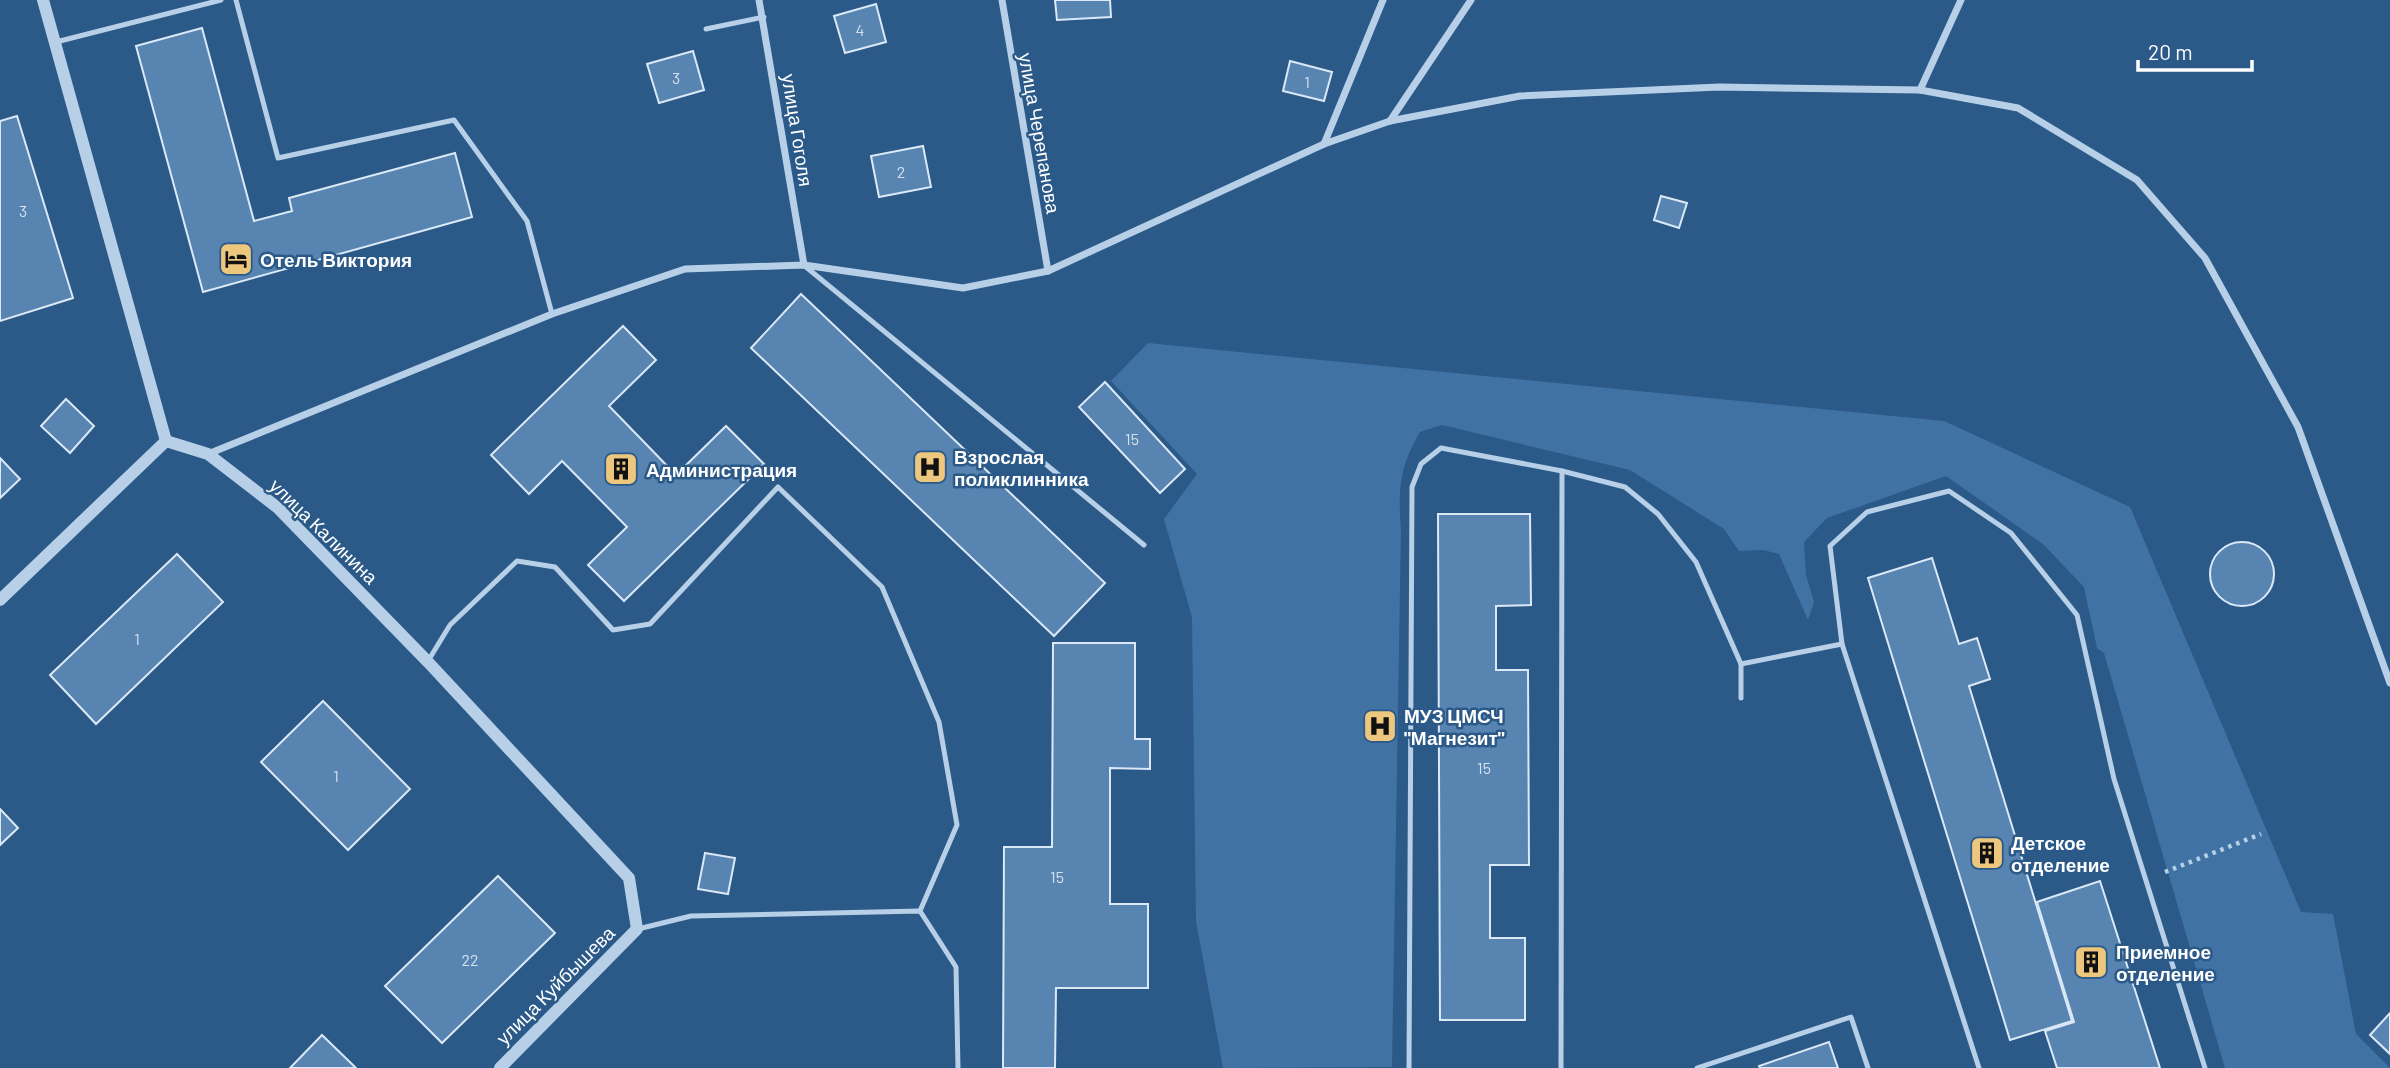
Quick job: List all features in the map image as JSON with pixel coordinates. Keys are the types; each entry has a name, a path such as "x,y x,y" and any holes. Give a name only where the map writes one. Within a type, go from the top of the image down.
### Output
{"street":[{"path":"0,600 166,441 43,0"},
{"name":"улица Гоголя","path":"759,0 804,265"},
{"name":"улица Черепанова","path":"1002,0 1048,271"},
{"path":"1324,144 1383,0"},
{"path":"1390,121 1471,0"},
{"path":"1920,90 1961,0"},
{"path":"208,454 552,314 685,269 804,265 963,288 1048,271 1324,144 1390,121 1520,96 1719,87 1920,90 2018,108 2137,180 2206,258 2298,427 2390,683"},
{"name":"улица Калинина","path":"166,441 208,454 278,508 428,662 629,878 637,929"},
{"name":"улица Куйбышева","path":"500,1068 637,929"}],"lane":[{"path":"56,42 221,0"},
{"path":"236,0 278,158 454,120 527,221 552,314"},
{"path":"706,29 764,17"},
{"path":"804,265 1144,545"},
{"path":"1409,1068 1412,487 1421,464 1441,448 1625,486 1658,514 1696,562 1741,664 1741,698"},
{"path":"1562,471 1562,1068"},
{"path":"428,662 450,625 517,561 555,567 613,630 650,624 778,487 882,587 939,722 957,825 920,911"},
{"path":"1979,1068 1842,644 1829,546 1867,512 1949,491 2011,533 2077,615 2114,779 2143,881 2205,1068"},
{"path":"1741,664 1842,644"},
{"path":"637,929 691,916 920,911"},
{"path":"920,911 956,967 958,1068"},
{"path":"1697,1068 1851,1017 1868,1068"}],"path":[{"path":"2143,881 2261,834"}],"shaded area":[{"path":"1148,343 1944,421 2130,507 2301,912 2333,914 2356,1034 2390,1068 2225,1068 2104,653 2097,648 2084,587 2043,544 1946,476 1827,518 1804,542 1806,575 1814,602 1808,620 1779,554 1763,550 1739,551 1724,529 1630,470 1442,425 1420,432 1404,468 1400,490 1392,1067 1223,1068 1196,921 1192,617 1164,519 1197,474 1111,381"}],"building":[{"path":"1055,0 1110,0 1111,17 1057,20"},
{"path":"876,4 886,42 845,53 834,16"},
{"path":"202,28 254,221 292,211 289,198 455,153 472,217 203,292 136,46"},
{"path":"693,51 704,90 659,103 647,64"},
{"path":"1290,61 1332,72 1324,101 1283,91"},
{"path":"17,116 73,298 0,321 0,121"},
{"path":"923,146 931,187 879,197 871,156"},
{"path":"1661,196 1687,203 1679,228 1654,220"},
{"path":"801,294 1105,583 1054,636 751,348"},
{"name":"Администрация","path":"623,326 656,360 609,406 676,475 726,426 764,464 624,601 588,565 627,527 562,461 529,494 491,455"},
{"path":"1105,382 1185,469 1160,493 1079,407"},
{"path":"66,399 94,426 70,453 41,426"},
{"path":"0,458 20,479 0,498"},
{"path":"1438,514 1530,514 1531,605 1496,606 1496,670 1528,670 1529,865 1490,865 1490,938 1525,938 1525,1020 1440,1020"},
{"path":"2236,542 2248,542 2265,551 2272,562 2272,586 2265,597 2248,606 2236,606 2224,601 2215,592 2210,580 2210,568 2215,556 2224,547"},
{"path":"177,554 223,602 96,724 50,675"},
{"name":"Детское отделение","path":"1932,558 1959,644 1977,638 1990,679 1969,686 2072,1021 2010,1040 1868,578"},
{"path":"1053,643 1135,643 1135,739 1150,739 1150,769 1110,768 1110,904 1148,904 1148,988 1056,988 1055,1068 1003,1068 1004,847 1052,847"},
{"path":"323,701 410,789 348,850 261,762"},
{"path":"0,809 18,828 0,845"},
{"path":"705,853 735,858 728,894 698,889"},
{"path":"498,876 555,933 442,1043 385,986"},
{"name":"Приемное отделение","path":"2100,881 2160,1068 2057,1068 2045,1031 2074,1022 2037,902"},
{"path":"2390,1013 2390,1054 2370,1035"},
{"path":"322,1035 356,1068 290,1068"},
{"path":"1829,1042 1838,1068 1759,1066"}],"place":[{"name":"Отель Виктория","path":"236,259"},
{"name":"Взрослая поликлинника","path":"930,467"},
{"name":"Администрация","path":"621,469"},
{"name":"МУЗ ЦМСЧ \"Магнезит\"","path":"1380,726"},
{"name":"Детское отделение","path":"1987,853"},
{"name":"Приемное отделение","path":"2091,962"}]}
